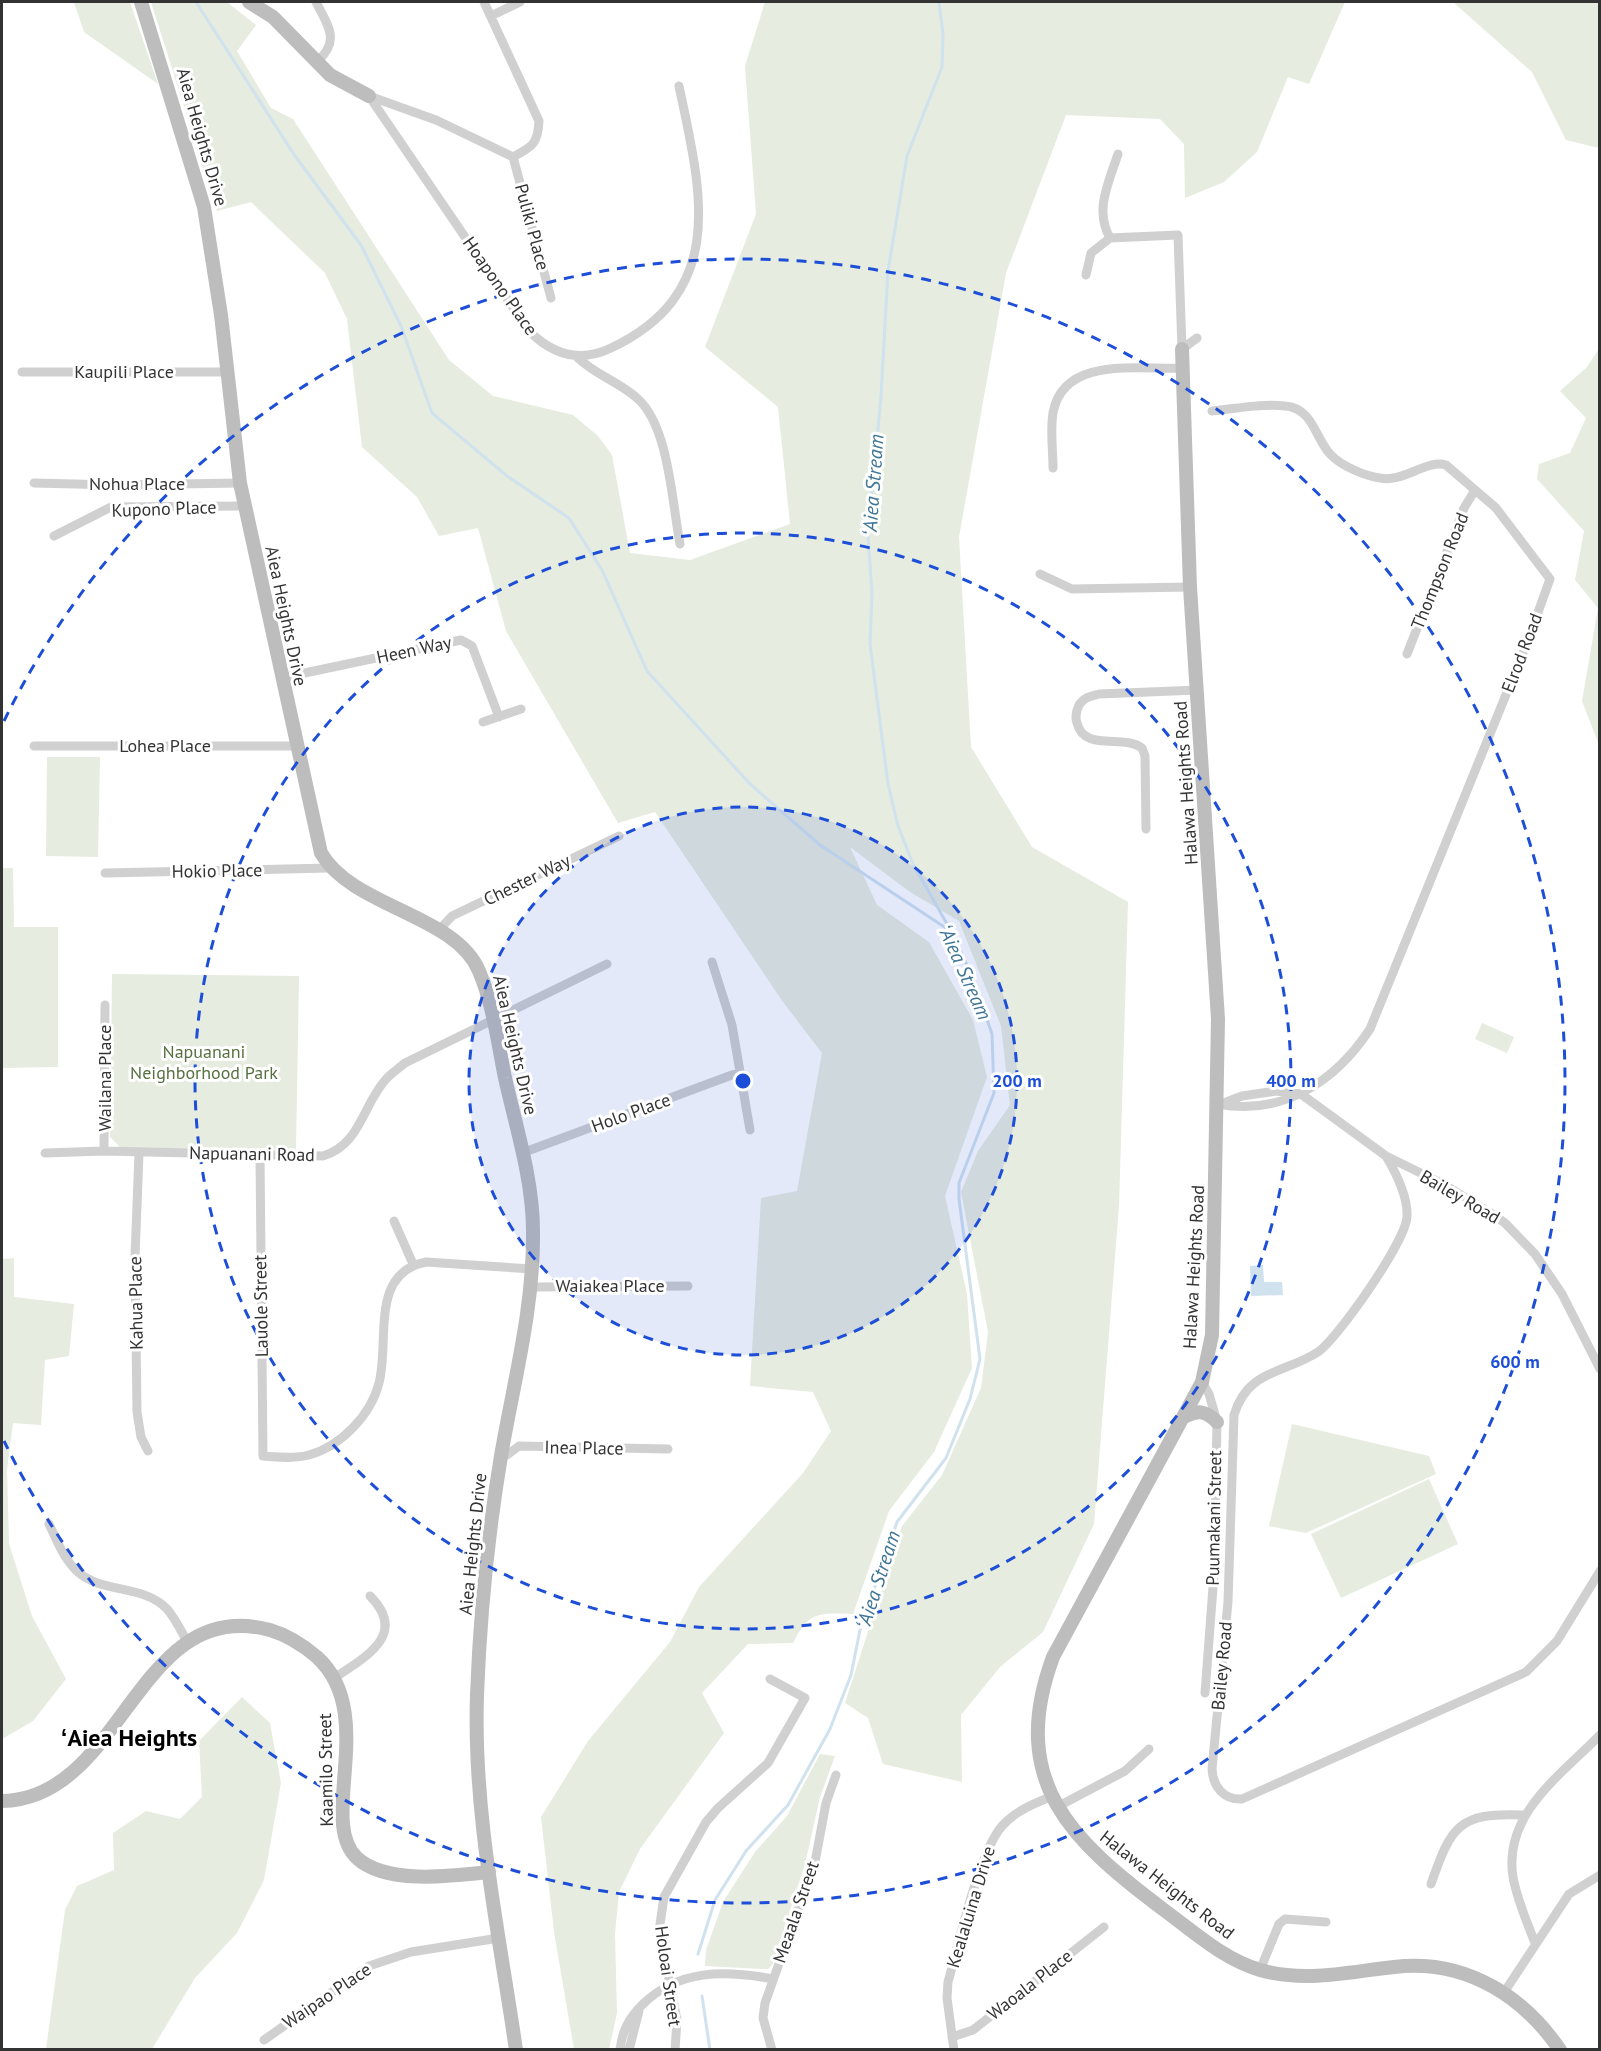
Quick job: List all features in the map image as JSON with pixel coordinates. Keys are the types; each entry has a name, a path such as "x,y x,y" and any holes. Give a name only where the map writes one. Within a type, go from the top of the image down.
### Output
{"street":[{"name":"Aiea Heights Drive","path":"141,2 204,207 244,506 314,830 321,853 329,868 348,882 439,930 466,951 478,968 493,1023 522,1153 532,1208 532,1287 522,1356 501,1454 489,1534 477,1693 480,1800 516,2049"},
{"path":"249,2 273,17 330,75 369,96 436,120 513,157 532,147 539,134 539,121 484,2"},
{"path":"316,2 330,30 332,42 326,54 317,62"},
{"path":"491,16 520,2"},
{"path":"577,357 604,351 636,336 660,317 678,296 689,274 697,251 700,207 695,163 679,86"},
{"name":"Hoapono Place","path":"369,96 529,331 542,343 562,354 577,357 586,366 638,398 653,416 661,441 680,544"},
{"path":"1086,275 1091,253 1110,238 1102,213 1104,196 1118,154"},
{"name":"Puliki Place","path":"513,157 551,298"},
{"name":"Halawa Heights Road","path":"1110,238 1178,235 1190,587 1218,1019 1212,1335 1202,1382 1063,1637 1045,1680 1040,1701 1038,1738 1046,1778 1055,1802 1073,1832 1109,1868 1211,1945 1260,1970 1311,1977 1404,1966 1431,1967 1482,1980 1504,1991 1527,2009 1560,2049"},
{"path":"1182,349 1197,338"},
{"path":"1053,468 1052,413 1058,396 1079,376 1095,369 1183,368"},
{"name":"Kaupili Place","path":"22,372 226,372"},
{"name":"Elrod Road","path":"1212,411 1287,406 1305,414 1330,454 1352,468 1371,476 1390,479 1441,464 1496,508 1550,579 1527,643 1370,1029 1354,1053 1340,1068 1319,1085 1300,1094"},
{"name":"Nohua Place","path":"34,483 240,483"},
{"name":"Thompson Road","path":"1407,654 1464,508 1475,490"},
{"name":"Kupono Place","path":"54,536 111,507 244,506"},
{"path":"1040,574 1072,589 1190,587"},
{"name":"Heen Way","path":"281,678 461,640 472,646 499,717"},
{"path":"1146,829 1145,756 1142,748 1128,741 1094,740 1086,737 1078,728 1075,717 1079,705 1087,697 1099,694 1198,690"},
{"path":"483,722 521,709"},
{"name":"Lohea Place","path":"34,746 296,746"},
{"name":"Chester Way","path":"439,930 452,916 619,836"},
{"name":"Hokio Place","path":"105,873 329,868"},
{"path":"712,962 732,1025 750,1130"},
{"name":"Napuanani Road","path":"45,1153 104,1151 324,1156 334,1153 352,1138 386,1079 425,1052 462,1034 493,1023 607,964"},
{"name":"Wailana Place","path":"104,1151 105,1005"},
{"name":"Holo Place","path":"522,1153 740,1072"},
{"path":"1218,1104 1242,1096 1276,1091 1300,1094"},
{"name":"Bailey Road","path":"1300,1094 1386,1156 1470,1199 1513,1231 1535,1254 1562,1294 1599,1369"},
{"name":"Kahua Place","path":"139,1153 135,1257 137,1412 141,1437 148,1451"},
{"name":"Lauole Street","path":"260,1156 263,1456 308,1455 332,1445 356,1426 370,1405 379,1382 390,1288 399,1273 413,1264"},
{"name":"Bailey Road","path":"1386,1156 1397,1174 1407,1216 1398,1244 1336,1336 1318,1352 1262,1377 1250,1386 1239,1398 1234,1414 1228,1602 1212,1768 1218,1788 1228,1797 1242,1799 1526,1672 1557,1641 1599,1571"},
{"path":"394,1221 413,1264 426,1262 532,1269"},
{"name":"Waiakea Place","path":"532,1287 688,1286"},
{"name":"Puumakani Street","path":"1202,1382 1209,1394 1216,1422 1214,1574 1205,1693"},
{"path":"1184,1417 1195,1411 1204,1412 1216,1422"},
{"name":"Inea Place","path":"501,1454 507,1455 519,1446 669,1449"},
{"path":"49,1524 66,1558 76,1570 101,1585 152,1598 167,1609 187,1641"},
{"path":"334,1678 369,1654 382,1639 383,1612 370,1596"},
{"name":"Kaamilo Street","path":"2,1801 35,1796 73,1773 164,1660 187,1641 208,1631 248,1626 271,1630 309,1651 324,1664 334,1678 342,1698 347,1724 343,1820 346,1838 357,1858 381,1871 401,1875 489,1872"},
{"name":"Holoai Street","path":"675,2049 677,2020 659,1931 664,1897 706,1822 718,1808 768,1763 805,1698 770,1679"},
{"path":"1536,1943 1513,1877 1513,1845 1524,1815 1599,1735"},
{"name":"Kealaluina Drive","path":"954,2049 947,1998 948,1983 986,1852 1003,1825 1018,1812 1055,1802 1125,1771 1149,1749"},
{"name":"Meaala Street","path":"772,2049 763,2018 773,1979 815,1863 826,1803 836,1775"},
{"path":"1431,1884 1450,1835 1461,1826 1494,1814 1524,1815"},
{"path":"1504,1991 1569,1894 1599,1875"},
{"path":"1260,1970 1279,1924 1285,1919 1326,1922"},
{"name":"Waoala Place","path":"952,2037 973,2030 1104,1927"},
{"name":"Waipao Place","path":"264,2040 369,1966 411,1952 500,1938"},
{"path":"620,2049 627,2022 657,1990 670,1983 698,1975 739,1973 773,1979"},
{"path":"629,2049 640,2007"}],"green space":[{"path":"74,2 130,2 158,84 84,32"},
{"path":"151,2 227,2 256,25 237,51 271,108 293,119 449,360 493,396 573,415 598,436 612,455 630,553 690,560 790,524 778,407 705,347 756,214 745,66 765,2 1345,2 1309,84 1288,77 1257,152 1224,182 1185,198 1184,144 1160,119 1066,115 1006,273 959,537 971,747 1032,847 1128,902 1119,1206 1094,1524 1043,1632 1000,1667 961,1715 962,1782 883,1764 868,1718 845,1703 902,1526 942,1475 981,1388 988,1332 961,1192 978,1151 1010,1105 1001,1026 959,921 910,892 850,847 877,905 929,942 973,1020 987,1077 945,1196 967,1294 972,1368 934,1452 889,1511 853,1614 816,1616 804,1625 793,1643 748,1644 702,1693 724,1733 640,1849 619,1892 615,1934 617,2013 609,2049 574,2049 554,1932 541,1817 588,1741 670,1642 699,1587 803,1473 831,1431 813,1392 750,1386 761,1198 797,1191 822,1053 783,1002 655,812 618,823 506,631 478,528 439,536 417,497 362,447 347,319 325,273 251,202 217,211"},
{"path":"1453,2 1599,2 1599,148 1566,140 1532,72"},
{"path":"1599,349 1599,745 1582,701 1598,608 1575,580 1584,531 1537,479 1539,464 1570,453 1586,418 1560,391 1586,368"},
{"path":"47,757 100,757 98,857 46,856"},
{"path":"2,868 13,868 14,927 58,927 58,1067 2,1068"},
{"name":"Napuanani Neighborhood Park","path":"112,974 299,976 296,1150 121,1148 110,1137"},
{"path":"1482,1023 1514,1037 1507,1053 1475,1039"},
{"path":"14,1258 14,1297 74,1304 69,1356 45,1360 41,1425 13,1423 7,1470 9,1544 32,1616 66,1679 33,1721 2,1739 2,1259"},
{"path":"1292,1424 1429,1456 1436,1474 1306,1533 1269,1526"},
{"path":"1429,1479 1458,1544 1341,1598 1311,1534"},
{"path":"242,1697 270,1723 281,1783 264,1880 237,1933 195,1978 152,2049 46,2049 65,1910 77,1886 114,1870 113,1833 146,1811 180,1819 202,1797 199,1741"},
{"path":"820,1754 835,1756 820,1797 805,1864 773,1964 768,1969 705,1966 706,1950 723,1902 755,1852 787,1816"}],"water":[{"path":"1263,1265 1264,1282 1282,1282 1283,1295 1251,1296 1250,1266"}],"waterway":[{"path":"196,2 295,156 361,245 401,326 432,413 507,476 569,518 602,570 647,671 750,784 820,845 949,930"},
{"name":"ʻAiea Stream","path":"698,1954 715,1900 746,1851 788,1805 830,1729 851,1675 860,1630 897,1522 946,1458 970,1399 980,1359 959,1199 959,1183 994,1093 992,1034 972,976 951,931 913,864 898,826 888,784 870,644 872,593 868,536 881,396 888,271 907,156 942,67 943,34 939,2"},
{"name":"ʻAiea Stream","path":"702,1996 710,2050"}],"district":[{"name":"ʻAiea Heights","path":"129,1738"}]}
